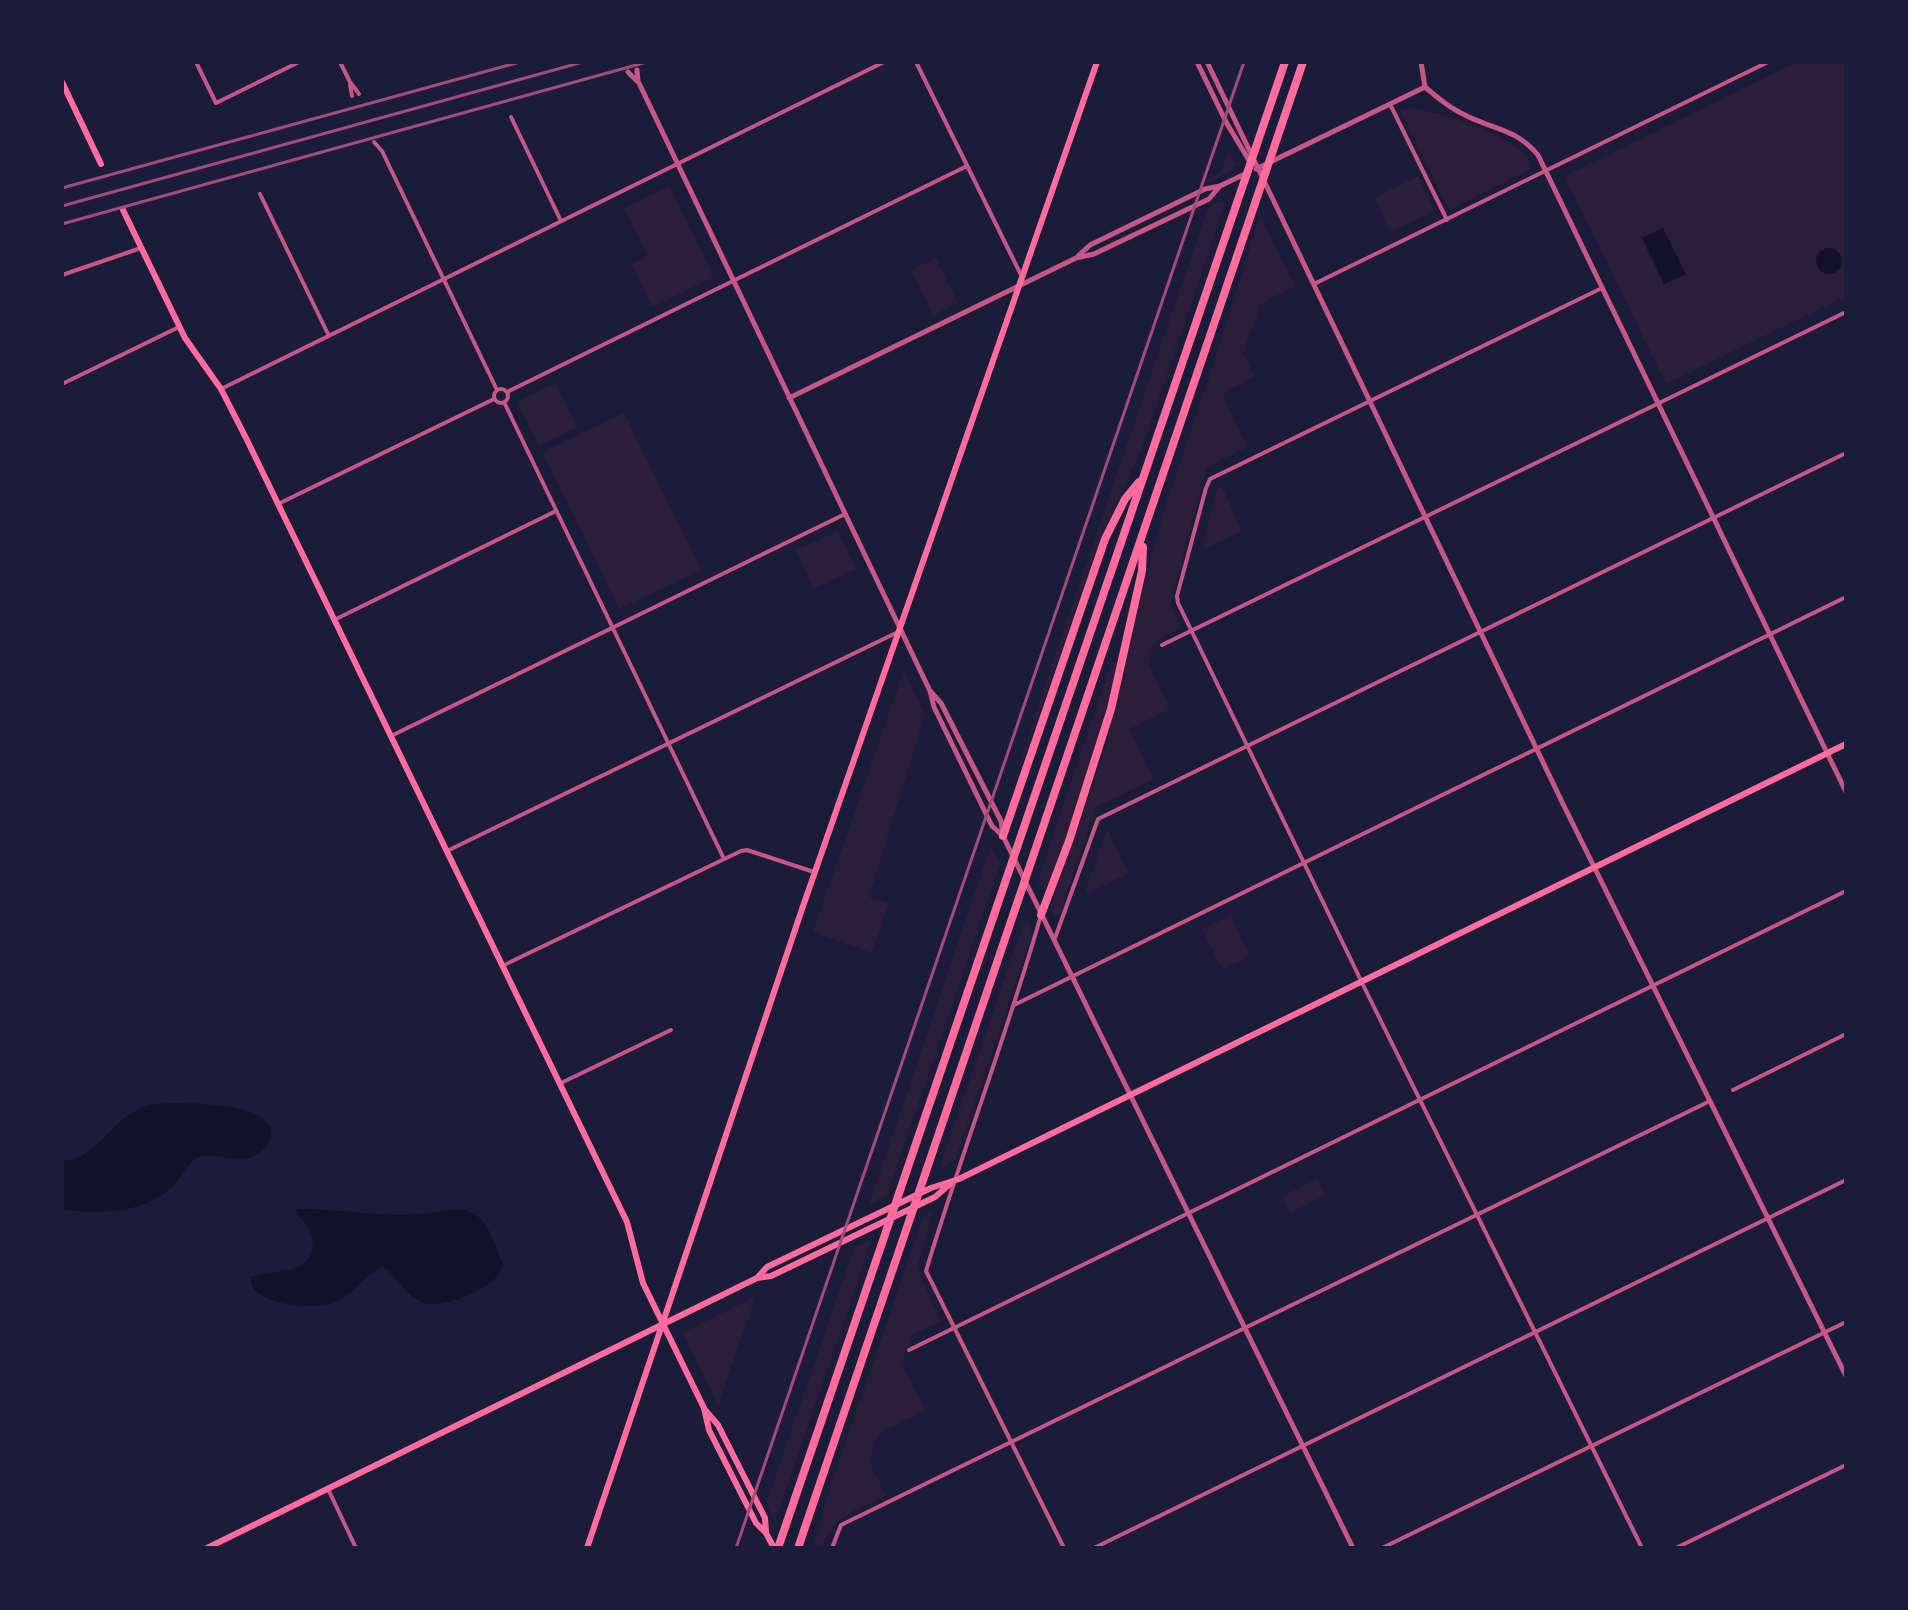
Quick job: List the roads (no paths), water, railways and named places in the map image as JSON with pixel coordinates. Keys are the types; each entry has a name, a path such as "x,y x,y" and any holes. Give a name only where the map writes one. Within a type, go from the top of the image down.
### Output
{"highway":[{"path":"775,1548 885,1235 1285,62"},
{"path":"798,1548 1303,62"},
{"path":"1003,836 1105,539 1125,499 1143,479"},
{"path":"1041,915 1074,827 1111,709 1142,571 1144,534"}],"main road":[{"path":"587,1548 815,873 1097,62"},
{"path":"62,82 101,164"},
{"path":"123,210 179,327 221,389 278,504 627,1222 643,1283 704,1408 709,1430 756,1523 775,1548"},
{"path":"207,1548 757,1278 771,1276 935,1197 952,1183 1846,744"}],"street":[{"path":"196,62 216,103 299,62"},
{"path":"340,62 359,94"},
{"path":"221,389 884,62"},
{"path":"916,62 1021,281"},
{"path":"1197,62 1246,159 1256,169"},
{"path":"1207,62 1536,748 1846,1376"},
{"path":"1421,62 1425,87 1446,105 1467,117 1515,133 1538,155 1846,792"},
{"path":"1313,285 1768,62"},
{"path":"637,70 638,81 930,691 934,707 985,813 992,826 1003,836 1353,1548"},
{"path":"628,72 638,81"},
{"path":"350,82 352,96"},
{"path":"1076,258 1103,239 1205,189 1220,186 1425,87"},
{"path":"1390,104 1447,220"},
{"path":"511,117 561,221"},
{"path":"381,140 382,151"},
{"path":"278,504 494,399 497,390 382,151 374,142"},
{"path":"497,390 507,392 967,166"},
{"path":"789,398 1021,281 1076,258 1094,254 1209,199 1220,186"},
{"path":"260,194 329,336"},
{"path":"62,275 141,248"},
{"path":"1602,288 1210,479 1177,596 1191,631 1361,982 1642,1548"},
{"path":"1162,645 1846,312"},
{"path":"62,384 179,327"},
{"path":"494,399 504,402 508,398 507,392"},
{"path":"504,402 724,859"},
{"path":"1054,940 1098,819 1846,453"},
{"path":"334,620 556,511"},
{"path":"391,736 845,514"},
{"path":"1014,1005 1846,597"},
{"path":"447,851 901,630"},
{"path":"502,966 747,850 815,873"},
{"path":"909,1350 1846,891"},
{"path":"1041,915 926,1271 1064,1548"},
{"path":"559,1084 671,1030"},
{"path":"1733,1090 1846,1034"},
{"path":"832,1548 841,1525 1710,1101"},
{"path":"1094,1548 1846,1180"},
{"path":"1382,1548 1846,1322"},
{"path":"1676,1548 1846,1465"},
{"path":"328,1489 356,1548"}],"railway":[{"path":"62,188 520,62"},
{"path":"62,206 583,62"},
{"path":"62,224 647,62"},
{"path":"736,1548 1244,62"}]}
